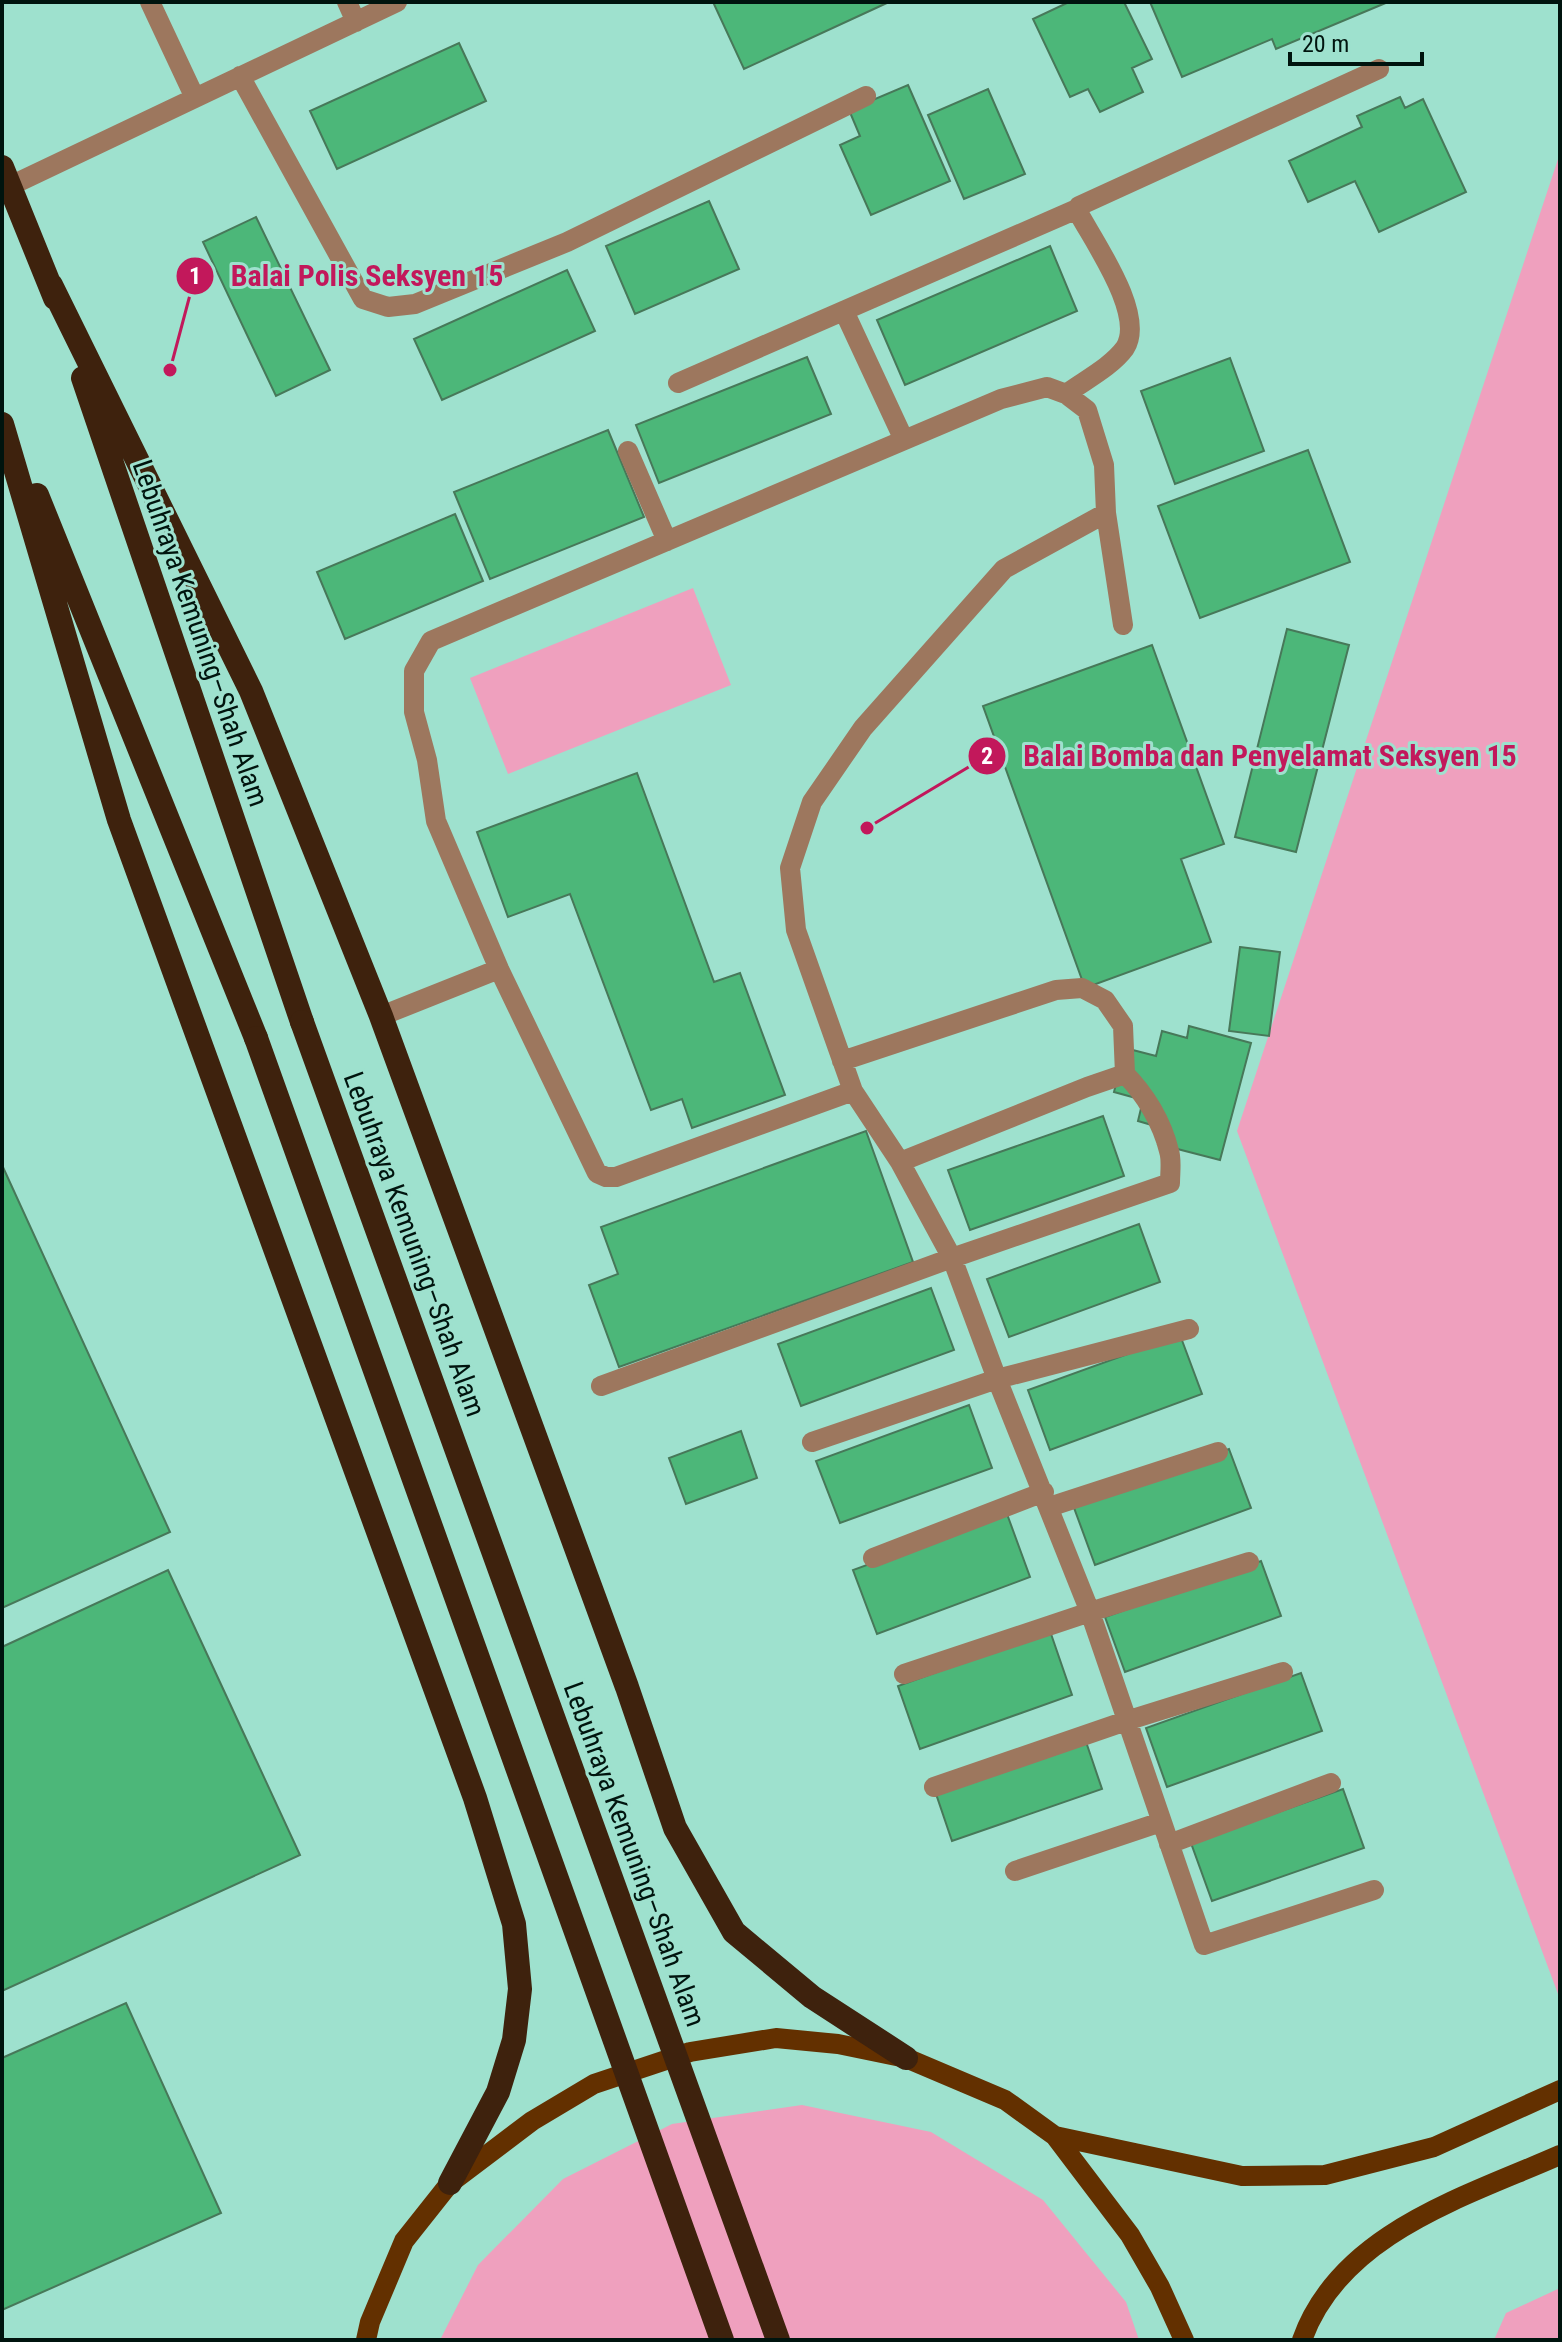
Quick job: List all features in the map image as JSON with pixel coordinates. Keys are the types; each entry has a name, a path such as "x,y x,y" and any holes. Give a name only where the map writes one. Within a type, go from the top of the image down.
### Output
{"highway":[{"name":"Lebuhraya Kemuning–Shah Alam","path":"6,176 51,285 302,1022 778,2340"},
{"path":"51,285 251,691 381,1016 616,1657 675,1828 734,1932 812,1997 906,2058"},
{"path":"2,407 256,1038 722,2340"},
{"path":"2,424 119,820 475,1798 514,1924 520,1989 514,2040 498,2092 450,2183"}],"main road":[{"path":"358,2340 368,2331 404,2241 450,2183 532,2121 594,2084 690,2052 776,2038 838,2044 906,2058 1005,2100 1055,2136 1130,2235 1160,2287 1184,2340"},
{"path":"1055,2136 1242,2176 1325,2175 1434,2147 1560,2090"},
{"path":"1302,2340 1308,2323 1340,2274 1362,2254 1415,2220 1560,2155"}],"lane":[{"path":"150,2 195,98"},
{"path":"347,2 356,22"},
{"path":"6,176 195,98 397,2"},
{"path":"678,383 1077,209 1379,69"},
{"path":"240,76 363,299 388,307 415,304 567,242 866,96"},
{"path":"1066,394 1114,360 1126,345 1131,328 1127,304 1077,209"},
{"path":"844,311 904,440"},
{"path":"853,1091 616,1177 597,1173 499,969 436,821 427,760 414,712 414,671 431,641 1001,399 1047,387 1066,394 1087,410 1104,465 1106,513 1123,625"},
{"path":"628,451 667,541"},
{"path":"1106,513 1004,569 863,728 812,802 790,868 796,930 853,1091 900,1162 952,1258 1090,1612 1204,1945 1374,1890"},
{"path":"381,1016 499,969"},
{"path":"601,1386 952,1258 1170,1183 1170,1152 1142,1091 1125,1074 1123,1026 1105,1000 1082,988 1056,990 842,1061"},
{"path":"900,1162 1125,1074"},
{"path":"812,1442 997,1379 1189,1329"},
{"path":"873,1558 1046,1500 1218,1452"},
{"path":"904,1674 1249,1562"},
{"path":"934,1787 1126,1721 1283,1672"},
{"path":"1169,1844 1331,1783"},
{"path":"1015,1871 1161,1822"}],"shaded area":[{"path":"1560,153 1560,1993 1558,1994 1237,1131"},
{"path":"693,588 731,685 508,774 470,678"},
{"path":"802,2105 931,2132 1043,2200 1126,2302 1139,2340 440,2340 478,2265 563,2179 672,2124"},
{"path":"1560,2288 1560,2340 1494,2340 1506,2313"}],"building":[{"path":"713,2 889,2 744,69"},
{"path":"1069,2 1124,2 1152,59 1132,68 1143,92 1100,112 1088,89 1070,97 1033,19"},
{"path":"1150,2 1388,2 1276,49 1272,39 1182,77"},
{"path":"459,43 486,101 337,169 310,111"},
{"path":"908,85 950,181 871,215 840,145 860,136 849,110"},
{"path":"988,89 1025,174 964,199 928,115"},
{"path":"1400,97 1405,108 1423,99 1466,192 1379,232 1355,181 1308,202 1289,161 1362,127 1357,116"},
{"path":"709,201 739,269 635,314 606,246"},
{"path":"256,217 330,370 276,396 203,242"},
{"path":"1050,246 1077,311 905,385 877,320"},
{"path":"567,270 595,331 442,400 414,339"},
{"path":"807,357 831,414 659,483 636,425"},
{"path":"1230,358 1264,451 1175,484 1141,391"},
{"path":"608,430 644,517 490,579 454,492"},
{"path":"1308,450 1350,562 1200,618 1158,506"},
{"path":"455,514 483,581 345,639 317,572"},
{"path":"1287,629 1349,645 1296,852 1235,837"},
{"path":"1152,645 1224,844 1181,859 1211,942 1085,988 983,706"},
{"path":"637,773 714,982 740,973 785,1095 692,1128 682,1099 651,1110 570,894 508,917 477,832"},
{"path":"1240,947 1280,952 1269,1036 1229,1031"},
{"path":"1189,1026 1251,1043 1220,1160 1158,1144 1162,1128 1138,1121 1143,1100 1114,1092 1125,1048 1156,1056 1162,1031 1187,1038"},
{"path":"1103,1116 1124,1176 970,1230 948,1170"},
{"path":"866,1131 913,1262 619,1367 589,1285 618,1274 601,1227"},
{"path":"2,1165 170,1532 2,1608"},
{"path":"1139,1224 1160,1282 1009,1337 987,1279"},
{"path":"931,1288 954,1350 801,1406 778,1344"},
{"path":"1180,1335 1202,1394 1050,1450 1028,1390"},
{"path":"969,1405 992,1468 840,1523 816,1461"},
{"path":"741,1431 757,1478 686,1504 669,1458"},
{"path":"1229,1449 1251,1508 1095,1565 1073,1505"},
{"path":"1007,1514 1030,1577 877,1634 853,1570"},
{"path":"1261,1561 1281,1616 1125,1672 1105,1617"},
{"path":"168,1570 300,1855 2,1991 2,1647"},
{"path":"1050,1631 1072,1695 920,1749 898,1686"},
{"path":"1301,1673 1322,1731 1167,1787 1146,1728"},
{"path":"1082,1730 1102,1789 952,1841 932,1782"},
{"path":"1343,1789 1364,1848 1212,1901 1191,1843"},
{"path":"126,2003 221,2213 2,2310 2,2058"}],"place":[{"name":"Balai Polis Seksyen 15","path":"170,370"},
{"name":"Balai Bomba dan Penyelamat Seksyen 15","path":"867,828"}]}
